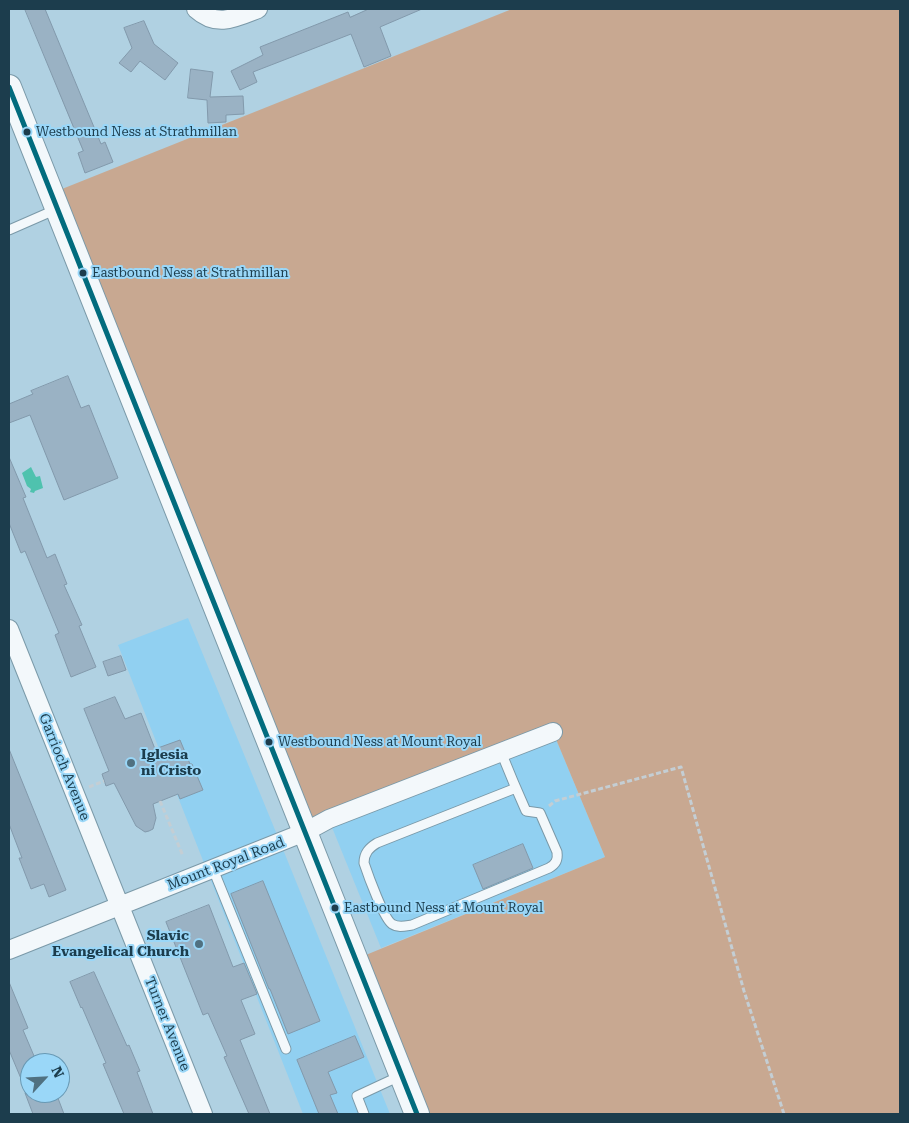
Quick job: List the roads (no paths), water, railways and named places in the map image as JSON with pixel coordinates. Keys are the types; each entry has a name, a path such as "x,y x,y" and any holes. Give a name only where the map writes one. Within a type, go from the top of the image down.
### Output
{"main road":[{"path":"10,95 58,209 417,1114"}],"street":[{"path":"196,9 203,15 218,20 230,20 258,9"},
{"name":"Garrioch Avenue","path":"9,629 120,905"},
{"name":"Mount Royal Road","path":"9,950 305,832 329,820 553,732"},
{"name":"Turner Avenue","path":"120,905 203,1114"}],"lane":[{"path":"9,230 58,209"},
{"path":"500,752 516,788 526,811 540,813 557,852 557,860 552,866 412,925 399,927 391,923 383,911 364,863 364,857 368,850 377,843 516,788"},
{"path":"213,869 286,1049"},
{"path":"364,1114 357,1096 401,1075"}],"place":[{"name":"Westbound Ness at Strathmillan","path":"27,132"},
{"name":"Eastbound Ness at Strathmillan","path":"83,273"},
{"name":"Westbound Ness at Mount Royal","path":"269,742"},
{"name":"Iglesia ni Cristo","path":"131,763"},
{"name":"Eastbound Ness at Mount Royal","path":"335,908"},
{"name":"Slavic Evangelical Church","path":"199,944"}]}
